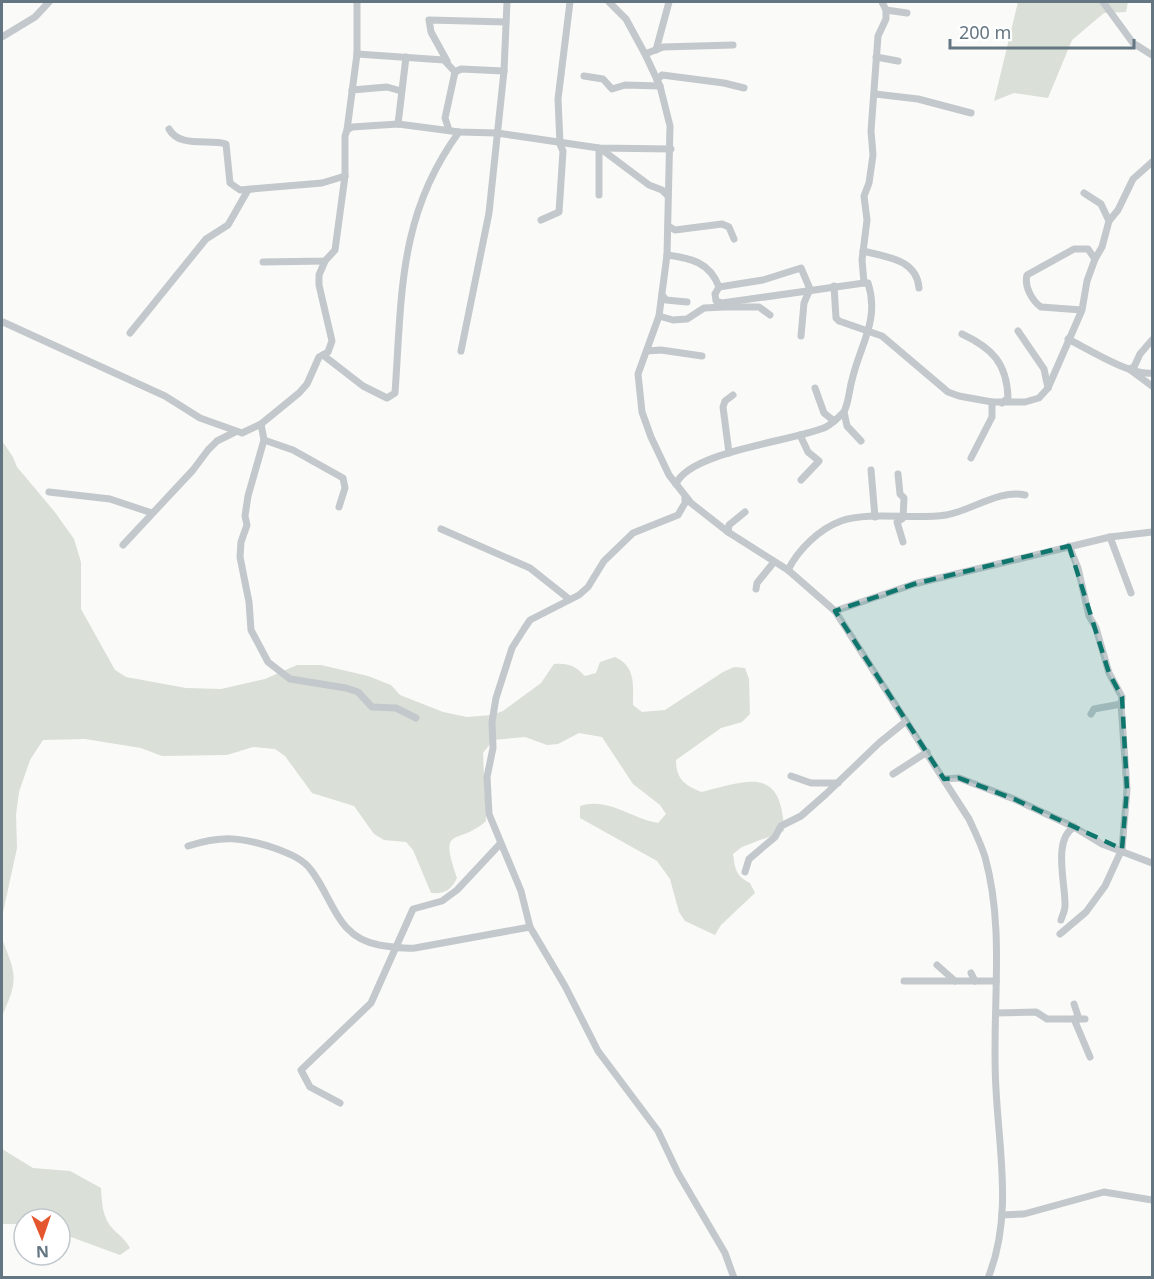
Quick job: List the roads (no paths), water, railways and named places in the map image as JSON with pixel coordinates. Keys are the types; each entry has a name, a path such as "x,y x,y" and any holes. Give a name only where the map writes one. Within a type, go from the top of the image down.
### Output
{"street":[{"path":"2,37 35,17 43,5 49,2"},
{"path":"3,322 80,355 165,396 200,418 235,432 242,433 261,424 307,384 332,341 319,285 319,275 335,250 357,54 357,2"},
{"path":"461,351 489,213 504,71 507,2"},
{"path":"541,220 559,212 563,151 560,144 558,99 570,2"},
{"path":"609,2 626,19 645,54 658,83 670,126 667,255 662,295 659,316 638,374 642,412 651,437 685,497 728,532 788,570 835,611 969,819 985,856 993,892 996,981 995,1087 1002,1155 1002,1215 996,1257 988,1278"},
{"path":"656,50 669,2"},
{"path":"864,283 863,251 867,220 864,196 869,183 873,155 871,131 878,36 886,19 886,10 882,2"},
{"path":"1102,2 1133,43 1152,55"},
{"path":"886,10 907,12"},
{"path":"449,130 445,118 455,72 431,32 429,20 506,22"},
{"path":"645,54 680,45 733,45"},
{"path":"357,54 447,61"},
{"path":"398,124 406,57"},
{"path":"876,57 898,61"},
{"path":"455,72 461,69 504,71"},
{"path":"658,83 662,75 724,83 744,88"},
{"path":"584,76 603,79 612,89 625,85 658,83"},
{"path":"352,90 387,87 401,91"},
{"path":"875,94 918,99 971,113"},
{"path":"347,130 352,127 398,124 459,132 497,133 599,148 671,149"},
{"path":"169,129 178,139 226,144 230,183 240,190 322,183 345,176"},
{"path":"323,355 376,394 387,398 395,393 399,310 405,256 421,201 443,154 459,132"},
{"path":"599,148 649,185 667,195"},
{"path":"599,148 599,195"},
{"path":"834,286 836,318 844,323 870,330 895,345 948,392 992,402 1025,402 1039,398 1048,388 1082,310 1087,281 1102,247 1109,221 1118,210 1132,180 1152,162"},
{"path":"130,333 206,239 228,225 248,190"},
{"path":"1084,193 1101,204 1109,221"},
{"path":"668,226 675,230 722,224 729,226 734,239"},
{"path":"1082,310 1041,308 1036,304 1025,282 1027,275 1074,249 1088,249 1095,259"},
{"path":"863,251 896,259 910,267 918,277 919,288"},
{"path":"667,255 688,258 707,267 719,287"},
{"path":"263,262 326,261"},
{"path":"719,287 763,280 801,268 810,290 804,303 801,336"},
{"path":"719,287 715,294 716,301 722,303 868,283 872,293 873,310 870,330 852,380 844,412 847,426 861,441"},
{"path":"662,295 666,300 687,302"},
{"path":"659,316 673,320 687,319 704,308 724,307 759,307 770,315"},
{"path":"1018,331 1044,369 1048,388"},
{"path":"962,334 984,345 998,359 1007,385 1008,398 1002,402"},
{"path":"1068,339 1129,369 1145,374 1152,373"},
{"path":"1129,369 1134,367 1140,354 1152,340"},
{"path":"647,351 661,350 702,356"},
{"path":"1129,369 1152,386"},
{"path":"815,388 824,413 834,421"},
{"path":"729,453 723,408 725,401 734,395"},
{"path":"971,458 992,417 992,402"},
{"path":"676,484 678,479 690,470 729,453 757,444 800,435 834,421 844,412"},
{"path":"261,424 264,440 248,496 244,516 247,525 241,542 240,557 249,602 251,630 268,662 290,679 346,688 358,692 372,707 396,708 417,718"},
{"path":"123,545 217,441 235,432"},
{"path":"800,435 808,452 819,461 801,480"},
{"path":"264,440 292,450 343,478 345,488 339,507"},
{"path":"871,470 875,517"},
{"path":"898,474 900,494 904,498 903,518"},
{"path":"49,492 110,499 152,513"},
{"path":"788,570 796,553 841,521 875,517 947,515 1012,494 1025,495"},
{"path":"685,497 685,503 678,514 633,533 604,561 588,587 530,620 512,648 496,698 492,722 493,748 487,777 489,814 521,891 530,927 565,986 598,1051 658,1131 678,1173 725,1253 734,1278"},
{"path":"728,532 729,525 745,512"},
{"path":"903,518 897,522 903,542"},
{"path":"441,529 530,568 569,599"},
{"path":"835,611 914,584 1068,546 1110,537 1152,532"},
{"path":"1110,537 1131,593"},
{"path":"1060,934 1086,912 1105,886 1122,849 1127,789 1122,697 1109,673 1096,627 1089,616 1078,568 1068,546"},
{"path":"756,589 757,583 774,562"},
{"path":"1091,714 1094,708 1121,704"},
{"path":"745,872 749,859 775,837 781,826 801,816 879,743 905,722"},
{"path":"893,774 927,752"},
{"path":"791,776 811,783 838,783"},
{"path":"944,779 959,778 1074,827 1101,844 1122,849 1152,863"},
{"path":"1061,920 1065,907 1062,885 1063,843 1068,830 1074,827"},
{"path":"188,846 205,841 242,838 294,857 312,872 336,916 352,934 365,943 394,948 438,945 530,927"},
{"path":"340,1103 310,1087 301,1070 371,1004 413,909 442,901 457,890 500,844"},
{"path":"937,965 955,981"},
{"path":"971,973 975,981"},
{"path":"904,981 996,981"},
{"path":"1074,1004 1090,1057"},
{"path":"996,1013 1036,1012 1047,1020 1079,1019"},
{"path":"1002,1215 1024,1214 1104,1192 1152,1200"}]}
